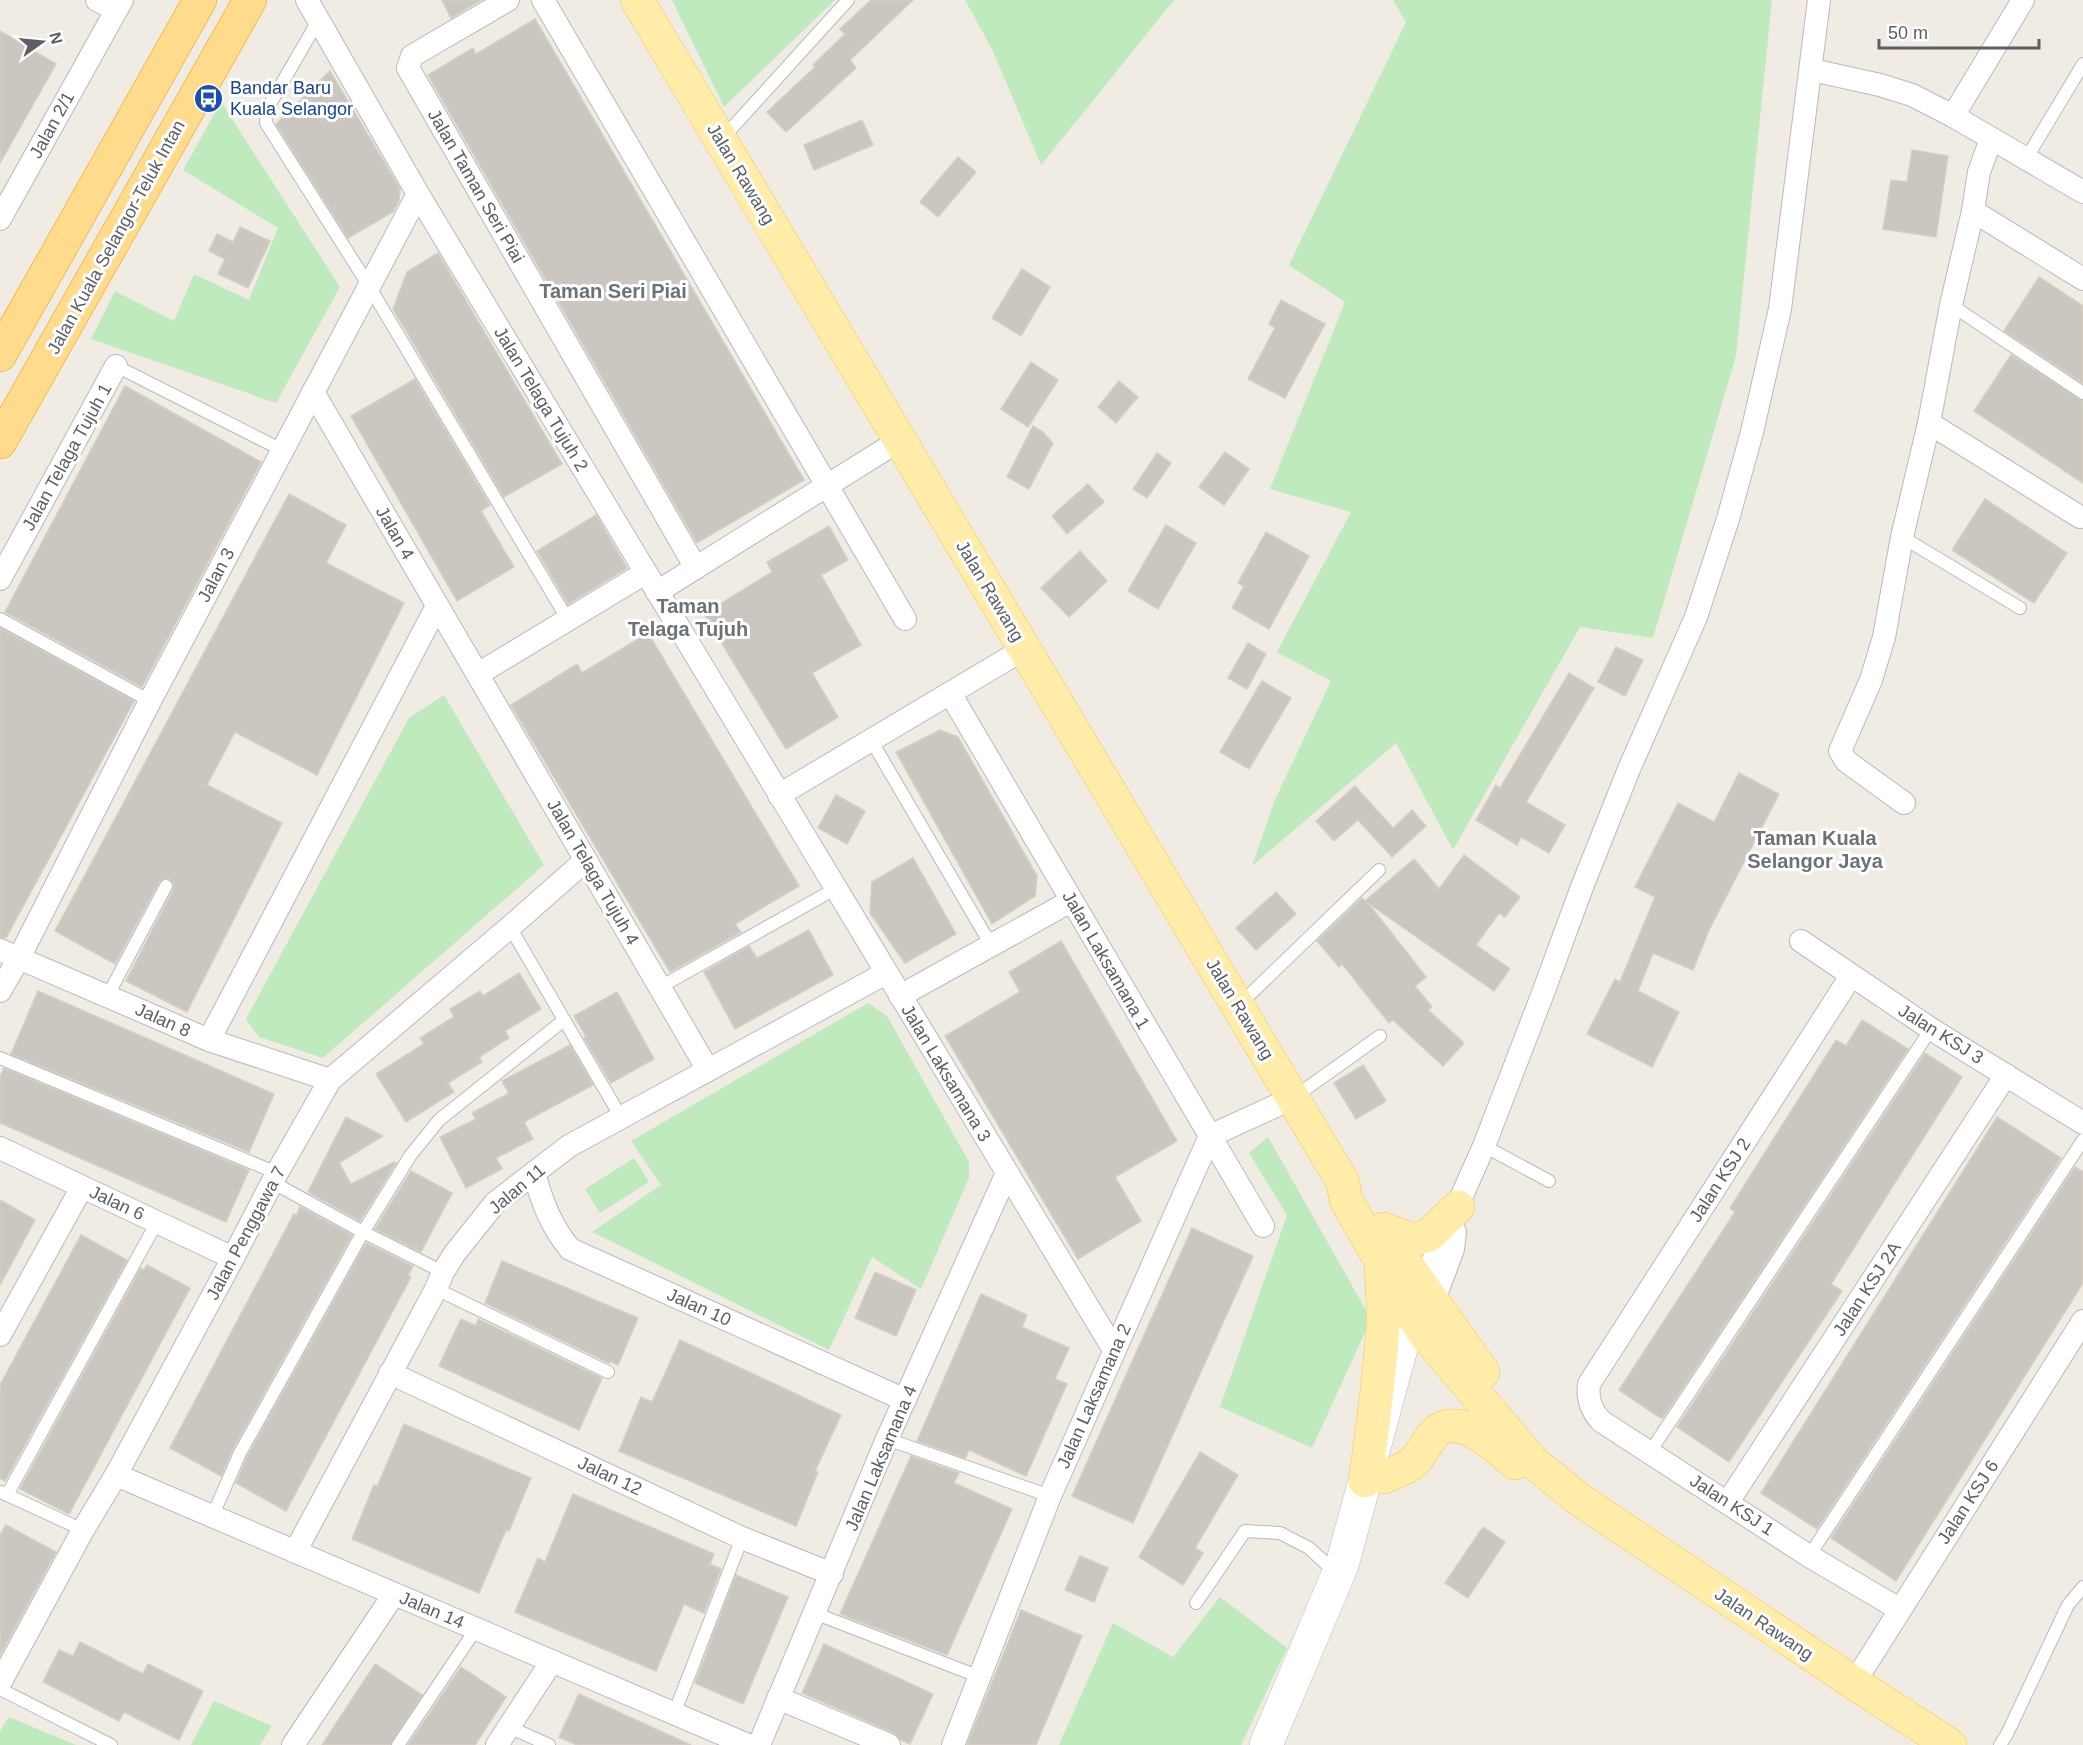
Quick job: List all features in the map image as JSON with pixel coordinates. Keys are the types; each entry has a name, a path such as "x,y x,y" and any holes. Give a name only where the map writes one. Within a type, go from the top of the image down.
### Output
{"highway":[{"path":"0,355 200,0"},
{"name":"Jalan Kuala Selangor-Teluk Intan","path":"0,442 250,0"}],"main road":[{"name":"Jalan Rawang","path":"637,0 1293,1098 1343,1183 1346,1200 1369,1237 1382,1245 1423,1309 1479,1368 1557,1462 1580,1500 1950,1745"},
{"path":"1458,1207 1429,1235 1382,1245 1382,1338 1373,1428 1375,1479 1412,1464 1434,1434 1444,1428 1456,1426 1468,1428 1480,1435 1557,1495 1580,1500"}],"street":[{"name":"Jalan Telaga Tujuh 2","path":"307,0 418,194 779,795"},
{"name":"Jalan Taman Seri Piai","path":"508,0 412,56 408,68 696,568"},
{"path":"543,0 905,619"},
{"path":"1266,1745 1340,1570 1375,1479 1423,1309 1458,1207 1484,1146 1629,769 1696,617 1728,519 1752,432 1780,309 1820,0"},
{"path":"1953,116 2023,0"},
{"name":"Jalan 2/1","path":"0,219 112,3"},
{"path":"1812,70 1880,85 1912,95 1953,116 2083,192"},
{"path":"1904,802 1846,761 1840,752 1871,680 1884,637 1902,537 1929,423 1979,172 1992,139"},
{"name":"Jalan 3","path":"0,992 10,954 150,701 418,194"},
{"path":"1973,211 2083,279"},
{"name":"Jalan Telaga Tujuh 1","path":"0,579 116,366"},
{"name":"Jalan 4","path":"313,392 478,674"},
{"path":"1929,423 2080,518"},
{"path":"478,674 568,620 651,583 696,568 900,440"},
{"path":"209,1040 437,606"},
{"path":"779,795 1024,648"},
{"name":"Jalan Telaga Tujuh 4","path":"478,674 708,1070"},
{"name":"Jalan Laksamana 1","path":"950,693 1263,1226"},
{"name":"Jalan Laksamana 3","path":"779,795 1114,1350"},
{"name":"Jalan Penggawa 7","path":"0,1683 83,1530 116,1475 275,1177 330,1080 586,860"},
{"path":"900,996 1071,901"},
{"name":"Jalan KSJ 3","path":"1801,941 1932,1029 2083,1123"},
{"name":"Jalan 8","path":"10,954 209,1040 330,1080"},
{"name":"Jalan 11","path":"295,1552 455,1253 495,1203 569,1146 886,973"},
{"name":"Jalan KSJ 2","path":"1589,1384 1851,976"},
{"name":"Jalan KSJ 2A","path":"1728,1502 2006,1075"},
{"path":"1210,1136 1293,1098"},
{"name":"Jalan Laksamana 2","path":"952,1745 1050,1496 1210,1136"},
{"name":"Jalan 6","path":"0,1149 233,1258"},
{"name":"Jalan 10","path":"534,1173 549,1218 570,1249 905,1400"},
{"name":"Jalan Laksamana 4","path":"759,1745 887,1439 1007,1173"},
{"path":"0,1335 82,1187"},
{"name":"Jalan KSJ 6","path":"1854,1683 2083,1321"},
{"name":"Jalan 12","path":"390,1373 742,1538 832,1574"},
{"name":"Jalan KSJ 1","path":"1589,1384 1588,1394 1594,1413 1601,1421 1809,1556 1899,1609"},
{"name":"Jalan 14","path":"116,1475 748,1745"},
{"path":"293,1745 394,1594"},
{"path":"503,1736 552,1661"},
{"path":"778,1698 889,1745"}],"lane":[{"path":"721,140 848,0"},
{"path":"318,21 267,109 266,123 369,286 568,620"},
{"path":"2026,159 2083,64"},
{"path":"1951,305 2083,393"},
{"path":"116,366 282,450"},
{"path":"1902,537 2020,608"},
{"path":"0,620 150,701"},
{"path":"871,740 991,945"},
{"path":"1238,1006 1380,870"},
{"path":"108,995 166,886"},
{"path":"660,987 835,889"},
{"path":"510,927 622,1119"},
{"path":"212,1517 240,1454 363,1232 410,1156 439,1120 564,1020"},
{"path":"1650,1452 1932,1029"},
{"path":"1293,1098 1380,1036"},
{"path":"0,1058 275,1177 439,1281 608,1372"},
{"path":"1809,1556 2083,1140"},
{"path":"1484,1146 1549,1181"},
{"path":"83,1530 4,1494 157,1222"},
{"path":"887,1439 1050,1496"},
{"path":"1196,1603 1245,1531 1280,1533 1310,1548 1340,1570"},
{"path":"674,1714 742,1538"},
{"path":"2000,1745 2068,1605 2083,1587"},
{"path":"814,1613 980,1677"},
{"path":"398,1745 476,1629"},
{"path":"0,1689 111,1745"},
{"path":"503,1736 549,1745"}],"green space":[{"path":"672,0 835,0 724,107"},
{"path":"965,0 1174,0 1041,165 992,49"},
{"path":"1393,0 1772,0 1736,356 1653,638 1580,627 1453,850 1396,743 1252,866 1274,802 1331,681 1277,652 1351,512 1270,489 1345,302 1289,265 1406,22"},
{"path":"221,102 340,287 276,403 91,339 115,291 174,321 194,274 249,300 278,228 183,170"},
{"path":"444,695 544,865 323,1058 259,1037 246,1019 409,718"},
{"path":"868,1003 887,1016 969,1162 969,1178 921,1289 872,1257 829,1350 592,1232 661,1185 631,1141"},
{"path":"1268,1137 1371,1319 1312,1448 1220,1407 1287,1215 1249,1153"},
{"path":"634,1158 649,1182 600,1213 585,1189"},
{"path":"1220,1597 1287,1648 1241,1745 1059,1745 1113,1623 1173,1657"},
{"path":"214,1701 272,1726 260,1745 191,1745"},
{"path":"9,1717 76,1745 0,1745 0,1731"}],"building":[{"path":"442,0 481,0 451,18"},
{"path":"871,0 913,0 850,60 856,68 786,132 767,112 815,67 813,65 845,34 840,29"},
{"path":"535,19 804,480 697,543 428,75 473,48 476,54"},
{"path":"0,31 56,64 0,163"},
{"path":"330,71 400,189 399,201 393,212 348,238 276,124"},
{"path":"862,120 873,145 814,170 804,145"},
{"path":"1912,150 1948,156 1936,237 1883,229 1891,180 1907,182"},
{"path":"958,157 976,172 938,217 920,202"},
{"path":"240,227 270,241 248,288 218,274 225,259 209,251 217,234 233,242"},
{"path":"438,253 562,464 504,497 393,309 407,272"},
{"path":"1022,269 1050,287 1021,336 992,318"},
{"path":"2039,277 2083,306 2083,383 2004,331"},
{"path":"1281,300 1325,324 1285,398 1248,379 1275,328 1269,324"},
{"path":"2011,355 2083,401 2083,483 1974,411"},
{"path":"1031,362 1058,380 1028,427 1001,409"},
{"path":"415,379 490,505 481,511 514,567 457,601 351,416"},
{"path":"1119,381 1138,397 1116,423 1098,407"},
{"path":"125,386 261,462 142,687 5,612"},
{"path":"1033,426 1043,432 1053,443 1029,489 1007,477"},
{"path":"1225,452 1249,469 1224,505 1199,487"},
{"path":"1157,453 1171,463 1147,498 1133,489"},
{"path":"1088,484 1104,502 1067,534 1052,516"},
{"path":"289,494 346,525 326,563 404,603 317,775 235,732 207,785 282,823 187,1012 126,981 173,890 174,885 170,879 165,878 159,882 115,964 55,931"},
{"path":"1985,499 2067,553 2034,603 1952,550"},
{"path":"596,515 627,568 568,604 537,551"},
{"path":"1166,525 1196,543 1158,609 1128,591"},
{"path":"829,526 848,560 821,575 861,645 812,673 838,717 786,749 704,614 772,572 767,562"},
{"path":"1266,532 1309,556 1269,629 1232,608 1244,586 1238,583"},
{"path":"1080,551 1107,581 1069,617 1041,588"},
{"path":"0,628 134,701 6,938 0,937"},
{"path":"648,633 799,886 735,924 741,932 670,972 511,705 577,664 582,673"},
{"path":"1248,643 1266,654 1247,689 1228,678"},
{"path":"1616,647 1643,660 1625,696 1598,682"},
{"path":"1569,673 1594,688 1526,802 1565,825 1549,853 1521,837 1517,845 1476,820 1496,785 1500,788"},
{"path":"1262,681 1291,698 1249,769 1220,752"},
{"path":"940,730 958,737 1037,876 1035,896 992,924 896,752"},
{"path":"1739,773 1779,794 1709,930 1693,970 1653,953 1638,991 1679,1012 1652,1067 1587,1034 1615,979 1620,982 1655,897 1635,887 1678,803 1714,822"},
{"path":"1355,786 1393,828 1412,810 1426,826 1392,857 1358,820 1334,841 1316,821"},
{"path":"836,795 865,811 847,844 818,828"},
{"path":"1464,855 1520,897 1505,917 1499,913 1476,945 1510,969 1494,991 1368,903 1426,977 1415,986 1432,1007 1428,1010 1464,1043 1443,1066 1393,1020 1389,1023 1342,964 1339,967 1317,941 1362,898 1365,901 1414,859 1439,889"},
{"path":"913,858 956,934 905,963 870,913 872,882"},
{"path":"1276,892 1296,914 1256,950 1236,928"},
{"path":"809,930 833,975 735,1029 704,972 749,946 757,958"},
{"path":"1061,941 1177,1141 1115,1177 1141,1221 1078,1259 945,1036 1020,992 1009,972"},
{"path":"519,973 541,1009 505,1031 509,1038 479,1057 482,1062 448,1083 454,1092 406,1122 376,1074 424,1044 420,1038 454,1017 450,1009 480,991 483,996"},
{"path":"38,991 274,1094 249,1152 11,1054"},
{"path":"617,992 654,1059 611,1083 584,1038 586,1037 574,1016"},
{"path":"1862,1020 1908,1049 1663,1418 1659,1417 1619,1390 1735,1212 1730,1208 1836,1040 1846,1046"},
{"path":"570,1045 593,1085 524,1122 533,1139 496,1158 502,1169 466,1188 440,1137 476,1119 472,1113 509,1093 502,1081"},
{"path":"1925,1053 1962,1077 1831,1284 1842,1291 1729,1462 1677,1427"},
{"path":"1363,1065 1386,1101 1356,1119 1334,1083"},
{"path":"4,1068 249,1170 226,1222 0,1123 0,1077"},
{"path":"346,1117 383,1136 339,1163 351,1184 396,1163 360,1221 308,1192"},
{"path":"1997,1117 2061,1158 1817,1529 1761,1493"},
{"path":"2075,1167 2083,1172 2083,1283 1896,1581 1831,1538"},
{"path":"411,1171 452,1193 421,1252 375,1229"},
{"path":"0,1200 35,1220 0,1285"},
{"path":"300,1207 352,1235 233,1449 221,1476 170,1448 294,1214 296,1216"},
{"path":"1192,1228 1253,1256 1133,1523 1072,1496"},
{"path":"81,1235 127,1260 5,1481 0,1478 0,1385"},
{"path":"366,1243 413,1266 408,1276 411,1277 286,1511 236,1483 247,1457"},
{"path":"502,1261 638,1318 618,1365 610,1361 609,1363 485,1303"},
{"path":"147,1265 190,1288 69,1514 20,1489 141,1268 144,1270"},
{"path":"875,1272 916,1290 896,1336 855,1318"},
{"path":"981,1294 1027,1315 1022,1327 1069,1348 1055,1379 1067,1384 1026,1476 969,1450 965,1458 917,1441"},
{"path":"461,1319 476,1326 478,1319 602,1378 579,1430 439,1366"},
{"path":"680,1340 841,1415 815,1471 818,1472 796,1526 619,1451 641,1397 652,1402"},
{"path":"404,1424 531,1478 479,1593 352,1539 374,1485 377,1487"},
{"path":"1200,1452 1238,1475 1195,1548 1203,1553 1183,1585 1139,1557"},
{"path":"911,1456 959,1473 954,1483 1012,1509 947,1655 840,1614"},
{"path":"573,1494 714,1554 710,1564 721,1569 704,1613 684,1604 656,1671 515,1612 538,1558 545,1562"},
{"path":"6,1525 56,1552 0,1655 0,1535"},
{"path":"1483,1527 1505,1542 1468,1598 1445,1583"},
{"path":"1080,1556 1108,1568 1094,1602 1065,1590"},
{"path":"736,1575 788,1597 743,1704 695,1683"},
{"path":"1021,1610 1082,1636 1036,1745 967,1745"},
{"path":"80,1642 143,1674 148,1664 203,1691 179,1740 124,1712 119,1721 43,1682 59,1650 73,1656"},
{"path":"824,1644 933,1694 910,1744 901,1740 894,1733 802,1693"},
{"path":"375,1664 422,1695 390,1745 322,1745"},
{"path":"461,1667 506,1697 475,1745 408,1745"},
{"path":"579,1694 691,1745 577,1745 559,1737"}],"place":[{"name":"Bandar Baru Kuala Selangor","path":"209,98"}],"district":[{"name":"Taman Seri Piai","path":"613,291"},
{"name":"Taman Telaga Tujuh","path":"688,618"},
{"name":"Taman Kuala Selangor Jaya","path":"1815,850"}]}
